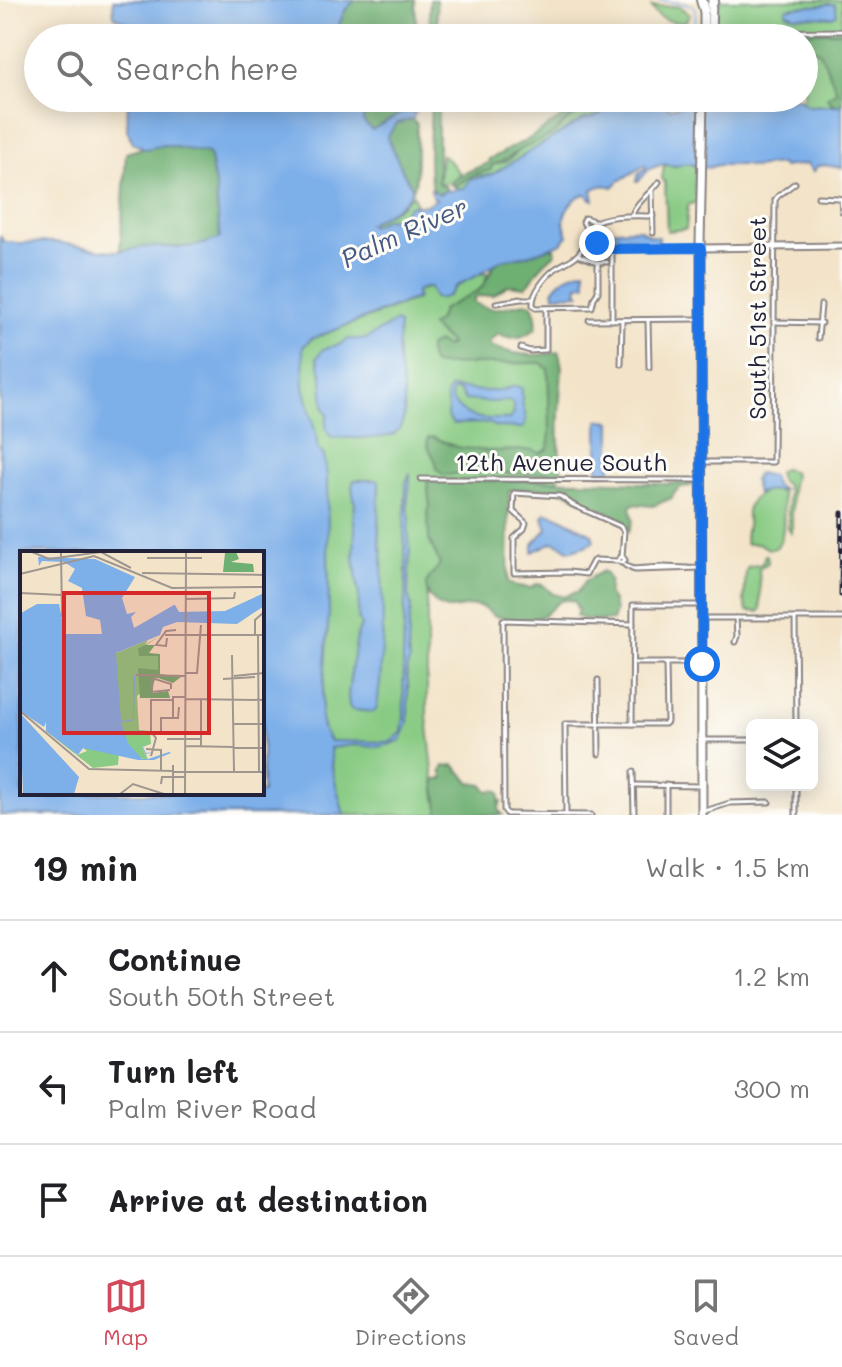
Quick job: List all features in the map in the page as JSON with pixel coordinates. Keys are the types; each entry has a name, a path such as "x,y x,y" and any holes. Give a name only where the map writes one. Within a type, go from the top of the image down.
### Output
{"main road":[{"path":"708,3 708,24"},
{"path":"702,814 701,248 704,244 704,112"}],"street":[{"path":"818,32 842,31"},
{"path":"632,215 636,206 659,182"},
{"name":"South 51st Street","path":"701,462 773,462 775,200 795,183"},
{"path":"652,192 653,233"},
{"path":"770,192 775,200"},
{"path":"818,197 841,199 842,211"},
{"path":"587,230 594,223 615,216 653,216"},
{"path":"496,303 532,299 552,271 578,255 586,242 585,218 594,223"},
{"path":"586,242 601,251 842,246"},
{"path":"594,245 603,242 612,249"},
{"path":"612,249 612,320"},
{"path":"578,255 607,262"},
{"path":"532,299 534,307 592,307 598,292 598,262"},
{"path":"818,338 821,305"},
{"path":"521,348 546,350 546,308"},
{"path":"589,320 701,319"},
{"path":"621,364 622,320"},
{"path":"648,320 649,367"},
{"path":"774,322 821,323"},
{"name":"12th Avenue South","path":"421,479 701,480"},
{"path":"621,562 625,559 622,556 624,531 620,526 560,496 517,493 513,496 513,511 526,523 514,538 514,573 586,574 596,560 621,562 632,569 701,569"},
{"path":"632,724 634,605 701,605"},
{"path":"701,618 842,618"},
{"path":"735,642 736,618"},
{"path":"795,618 796,719"},
{"path":"591,814 508,814 504,810 503,620 633,624"},
{"path":"633,663 702,663"},
{"path":"566,813 565,724 665,724 666,663"},
{"path":"598,680 599,754"},
{"path":"702,740 746,740"},
{"path":"633,772 634,815"},
{"path":"634,785 702,786"},
{"path":"666,785 666,815"},
{"path":"796,791 796,815"},
{"path":"702,814 730,803 769,802"}],"green space":[{"path":"355,0 415,0 416,24 339,24 345,10"},
{"path":"430,0 436,0 437,24 430,24"},
{"path":"716,0 842,0 842,31 818,31 818,24 715,24"},
{"path":"651,7 680,7 690,15 685,22 665,19"},
{"path":"818,32 842,32 842,105 834,105 827,97 837,91 820,52"},
{"path":"818,51 825,60 837,91 829,101 834,105 818,106"},
{"path":"364,112 403,112 372,130 363,121"},
{"path":"431,112 438,112 438,183 447,190 439,194 435,193 431,183"},
{"path":"580,112 602,112 584,119 491,175 477,177 463,189 454,186 495,163 506,162 526,145 552,135"},
{"path":"582,112 551,135 492,165 491,170 471,176 454,186 450,184 462,174 488,163 489,159 524,142 569,113"},
{"path":"412,119 417,124 417,168 413,189 387,137 397,123"},
{"path":"164,145 209,153 220,238 195,246 120,251 126,153"},
{"path":"441,155 460,173 441,185 439,181"},
{"path":"687,163 697,167 696,194 699,201 688,205 686,229 667,231 665,182 662,179 664,165"},
{"path":"413,194 416,205 409,206 404,217 367,225 399,207"},
{"path":"555,249 556,253 526,287 508,285 494,295 476,297 473,302 489,308 531,303 534,309 536,328 516,337 497,334 490,341 490,346 524,355 559,352 562,368 558,429 561,472 555,475 477,472 443,475 437,469 428,438 433,437 456,447 487,451 532,450 540,453 548,449 548,369 541,363 434,365 429,346 437,342 447,347 450,344 431,326 438,321 443,309 478,291 494,265 501,260"},
{"path":"487,273 480,289 442,314 438,322 450,344 437,355 558,357 559,480 483,480 483,594 427,594 427,716 436,799 502,801 499,811 503,815 315,815 292,356 311,339 417,299 416,291 430,287 433,293 448,296 465,281"},
{"path":"783,469 793,471 794,477 791,533 788,528 788,491 778,472"},
{"path":"429,480 694,484 681,487 672,498 653,506 633,504 630,507 633,521 629,531 617,517 568,493 537,488 509,491 508,582 531,588 537,584 543,585 553,594 565,597 578,592 585,581 603,571 609,579 608,594 615,612 612,620 590,620 576,616 578,610 574,601 562,600 540,617 524,620 494,616 478,606 448,609 436,604 429,596 426,587 428,579 440,563 429,540"},
{"path":"775,490 782,493 780,542 770,549 759,544 746,544 750,502 761,493"},
{"path":"765,555 768,563 759,569 761,609 759,612 747,611 744,600 746,571 748,567 762,564"},
{"path":"454,765 471,783 500,794 499,811 503,815 439,815 434,780 444,777 441,772 444,766"}],"water":[{"path":"113,0 355,0 345,10 339,24 128,24 114,16"},
{"path":"835,4 837,14 833,17 786,13 786,9"},
{"name":"Palm River","path":"842,105 842,168 824,165 812,171 807,164 783,167 780,164 753,167 718,165 708,168 687,163 676,166 663,164 649,169 636,181 645,165 613,187 602,186 592,190 594,200 587,194 574,200 564,218 568,236 560,244 501,260 439,299 434,298 430,287 425,287 416,291 417,298 311,339 303,347 304,386 317,447 324,456 327,476 329,613 321,719 330,741 386,742 402,732 404,532 406,482 410,473 408,723 401,740 391,744 330,748 344,815 0,815 0,235 3,241 10,242 53,242 113,251 187,247 220,238 209,153 164,145 146,149 133,143 127,130 128,112 364,112 363,121 372,130 403,112 416,112 412,119 397,123 387,137 413,189 399,206 368,224 372,226 386,219 404,217 409,206 426,205 436,199 431,189 439,194 463,189 471,179 491,175 584,119 602,112 818,112 818,106"},
{"path":"640,229 659,237 659,241 646,242 629,236 608,238 604,234"},
{"path":"585,270 586,284 578,285 580,294 555,295 553,291 562,280"},
{"path":"395,322 399,324 398,356 404,397 400,427 389,436 331,437 326,427 328,415 324,407 317,358 323,349 347,339 366,339"},
{"path":"451,388 522,389 526,417 523,428 496,427 489,423 453,424 447,417 446,395","holes":["452,392 460,392 465,400 510,401 514,414 509,419 469,415 451,399"]},
{"path":"598,421 611,423 611,468 610,472 599,474"},
{"path":"758,473 772,476 775,485 783,490 757,494 754,480"},
{"path":"354,480 379,481 383,628 380,683 374,712 352,710 348,695 361,625 354,557"},
{"path":"545,513 592,534 594,541 569,551 553,542 533,552 533,544 547,529 543,517"}],"waterway":[{"path":"659,0 692,5 696,10 695,24"}],"railway":[{"path":"841,595 842,513"}],"route":[{"path":"597,243 603,242 612,249 701,248 702,664"}]}
